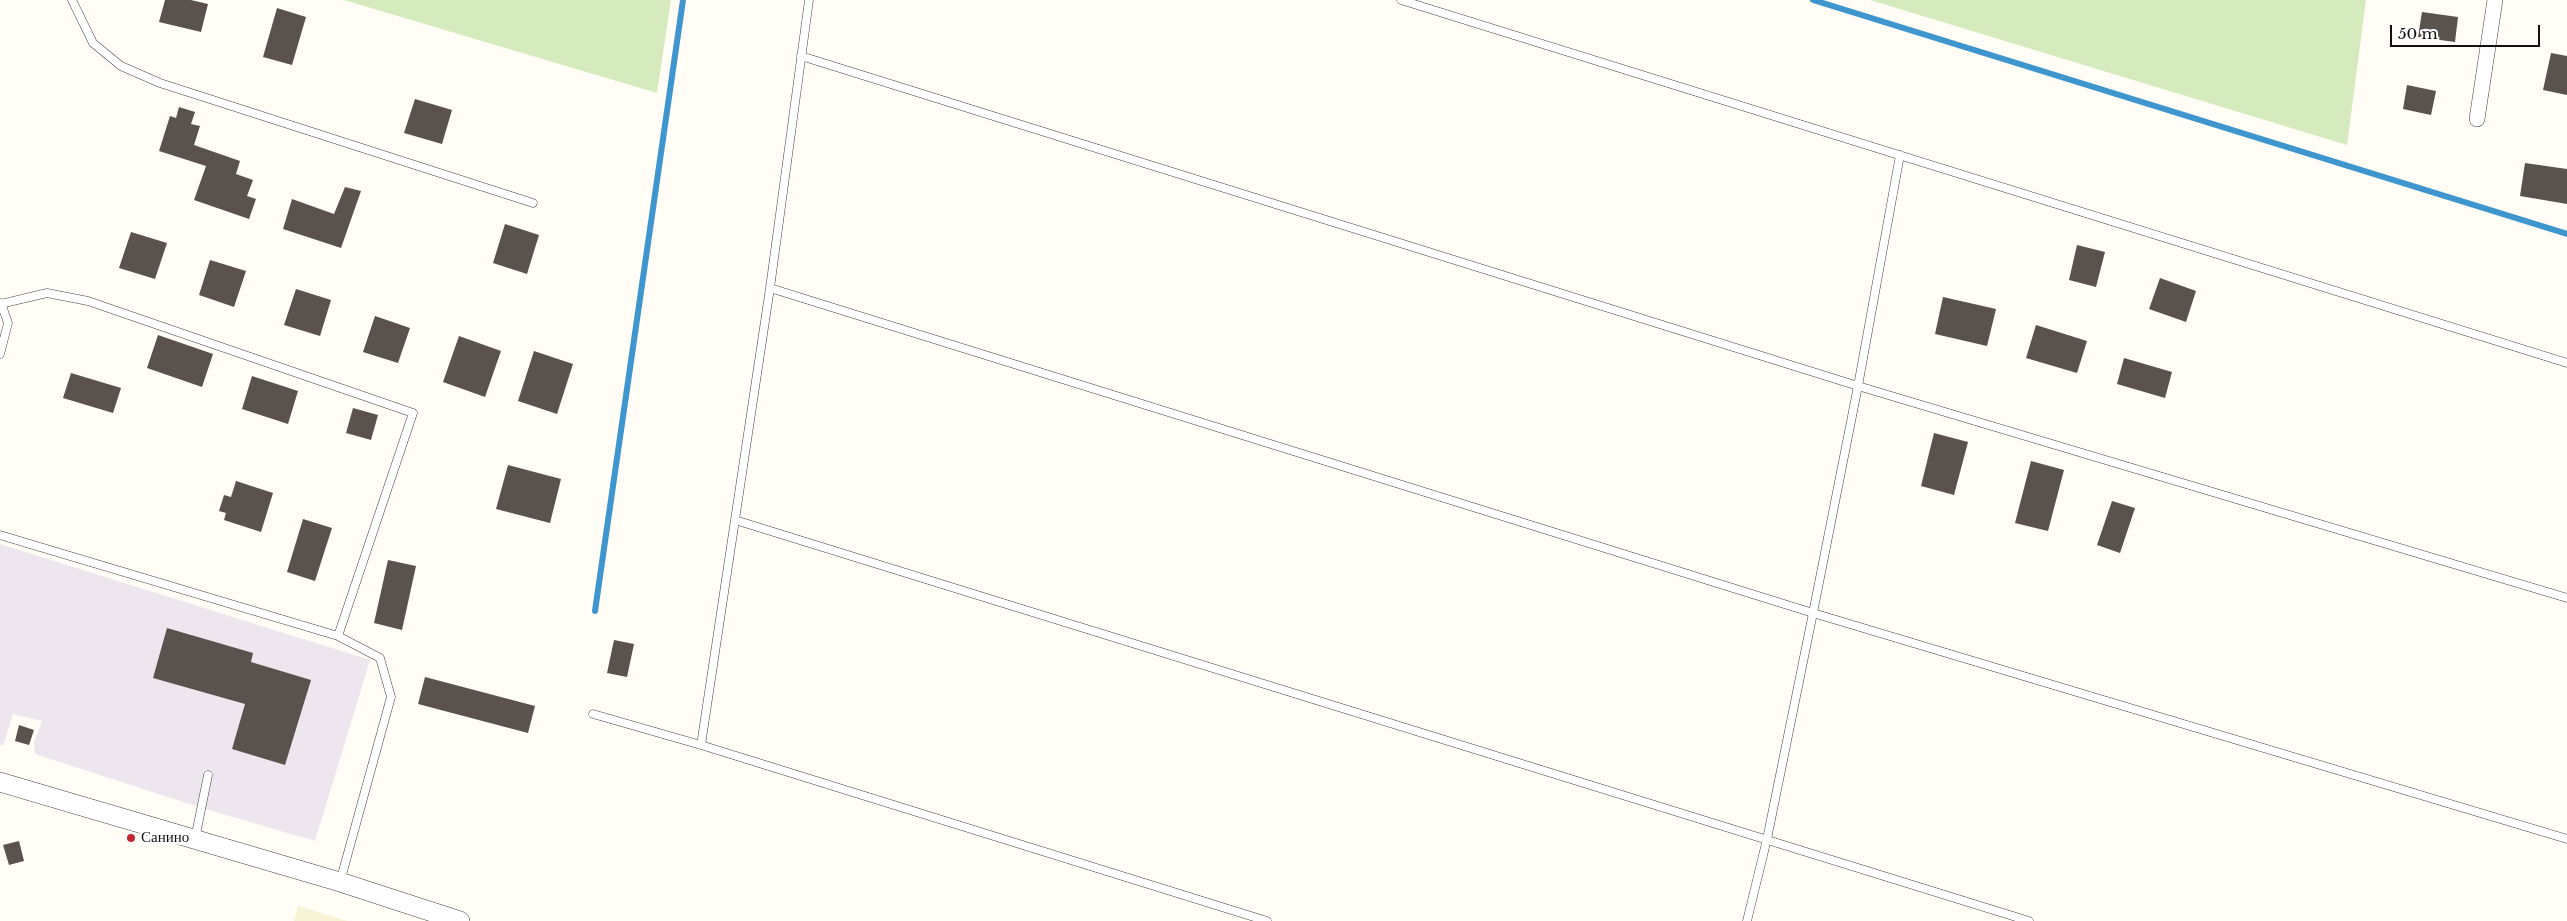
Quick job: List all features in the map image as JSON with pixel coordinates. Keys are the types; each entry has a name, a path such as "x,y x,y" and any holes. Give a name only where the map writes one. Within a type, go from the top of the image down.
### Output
{"street":[{"path":"2477,119 2495,0"},
{"path":"0,782 340,882 460,921"}],"lane":[{"path":"72,0 93,43 122,66 160,83 533,203"},
{"path":"701,745 770,288 809,0"},
{"path":"1401,0 2567,363"},
{"path":"801,56 1858,386 2567,598"},
{"path":"1747,921 1767,839 1813,613 1858,386 1900,155"},
{"path":"770,288 1813,613 2567,840"},
{"path":"0,354 8,323 0,304 47,294 88,302 413,413 338,636"},
{"path":"735,520 2029,921"},
{"path":"0,535 338,636 380,658 391,697 340,882"},
{"path":"593,714 701,745 1267,921"},
{"path":"195,840 208,775"}],"shaded area":[{"path":"0,544 370,660 315,841 202,808 35,754 34,742 42,721 13,714 3,746 0,745"},
{"path":"298,906 347,921 294,921"}],"green space":[{"path":"344,0 671,0 657,93"},
{"path":"1870,0 2366,0 2347,145"}],"building":[{"path":"165,0 191,0 208,4 201,32 159,22"},
{"path":"277,8 306,17 292,65 263,57"},
{"path":"2422,12 2458,17 2455,42 2418,37"},
{"path":"2551,53 2567,56 2567,95 2543,90"},
{"path":"2407,85 2436,91 2431,115 2403,109"},
{"path":"415,99 452,110 442,144 404,133"},
{"path":"179,107 195,112 191,124 200,126 194,145 240,161 236,174 253,180 247,196 256,199 249,219 194,200 206,166 159,151 170,116 176,118"},
{"path":"2525,163 2567,169 2567,204 2520,196"},
{"path":"345,187 361,191 341,248 283,229 292,199 334,214"},
{"path":"505,224 539,235 527,274 493,263"},
{"path":"131,232 167,243 155,279 119,268"},
{"path":"2077,245 2105,252 2096,287 2069,280"},
{"path":"210,260 246,271 234,307 199,295"},
{"path":"2160,278 2196,291 2186,322 2149,309"},
{"path":"296,289 331,300 320,336 284,325"},
{"path":"1943,297 1996,309 1987,346 1935,334"},
{"path":"375,316 410,328 398,363 363,352"},
{"path":"2036,325 2087,341 2077,373 2026,358"},
{"path":"158,335 213,354 202,387 147,368"},
{"path":"459,336 501,351 485,397 443,382"},
{"path":"534,351 573,364 557,414 518,401"},
{"path":"2124,358 2172,372 2165,398 2117,384"},
{"path":"71,373 121,388 113,413 63,398"},
{"path":"252,376 298,391 288,424 242,409"},
{"path":"353,408 378,415 371,440 346,433"},
{"path":"1934,433 1968,442 1954,495 1921,486"},
{"path":"2031,461 2064,470 2048,531 2015,523"},
{"path":"508,465 561,479 550,523 496,509"},
{"path":"236,481 273,493 261,532 224,520 226,513 219,511 224,495 231,497"},
{"path":"2112,501 2135,508 2120,553 2097,545"},
{"path":"303,519 332,528 315,581 287,572"},
{"path":"388,560 416,566 402,630 374,623"},
{"path":"167,628 253,653 251,662 311,680 285,765 232,749 245,704 153,678"},
{"path":"614,640 634,644 627,677 607,673"},
{"path":"425,677 535,706 528,733 418,704"},
{"path":"19,725 34,730 29,745 15,741"},
{"path":"19,841 24,861 9,865 3,845"}],"waterway":[{"path":"595,611 683,0"},
{"path":"1813,0 2567,234"}],"place":[{"name":"Санино","path":"131,838"}]}
